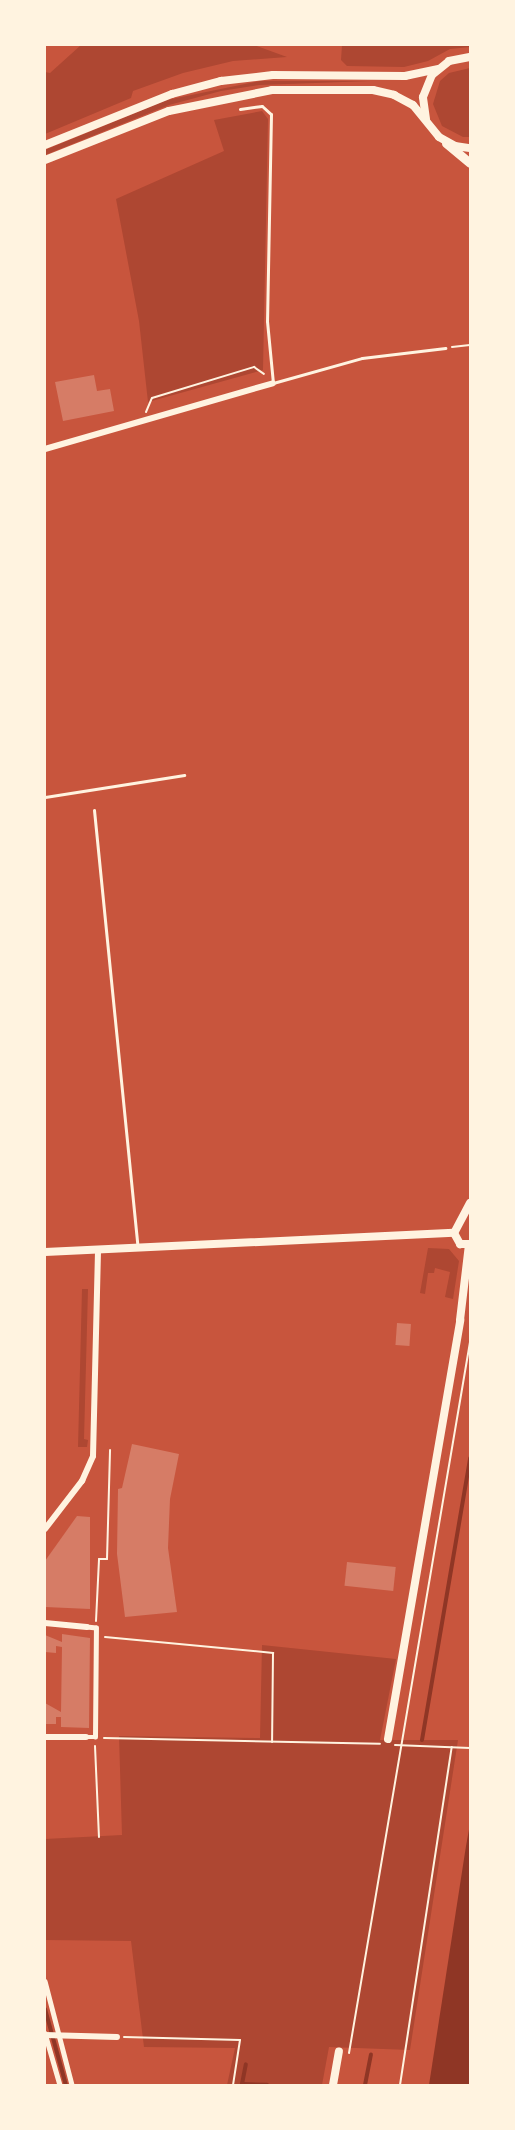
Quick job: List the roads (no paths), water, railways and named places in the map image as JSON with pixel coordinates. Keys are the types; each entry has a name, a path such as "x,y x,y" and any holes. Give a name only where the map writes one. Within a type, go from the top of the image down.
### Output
{"highway":[{"path":"446,143 470,163"}],"street":[{"path":"45,145 172,94 221,81 273,75 405,76 436,69 455,59 470,57"},
{"path":"427,123 423,97 436,69"},
{"path":"45,160 169,111 272,90 373,90 394,95 413,105 446,143 470,148"},
{"path":"45,449 273,383"},
{"path":"388,1739 460,1320 469,1245 460,1244 456,1230 470,1203"},
{"path":"45,1252 456,1230 470,1224"},
{"path":"45,1529 82,1481 93,1456 98,1249"},
{"path":"45,1623 96,1628 94,1737 45,1737"},
{"path":"45,1982 50,2035 60,2085"},
{"path":"50,2035 117,2037"},
{"path":"50,2035 72,2085"},
{"path":"333,2085 339,2052"}],"lane":[{"path":"240,109 262,106 271,114 267,321 273,383 362,358 445,348"},
{"path":"45,797 184,775"},
{"path":"94,810 138,1247"}],"waterway":[{"path":"422,1740 470,1458"},
{"path":"45,2009 66,2085"},
{"path":"365,2085 371,2055"},
{"path":"242,2084 246,2064"},
{"path":"242,2084 267,2085"}]}
